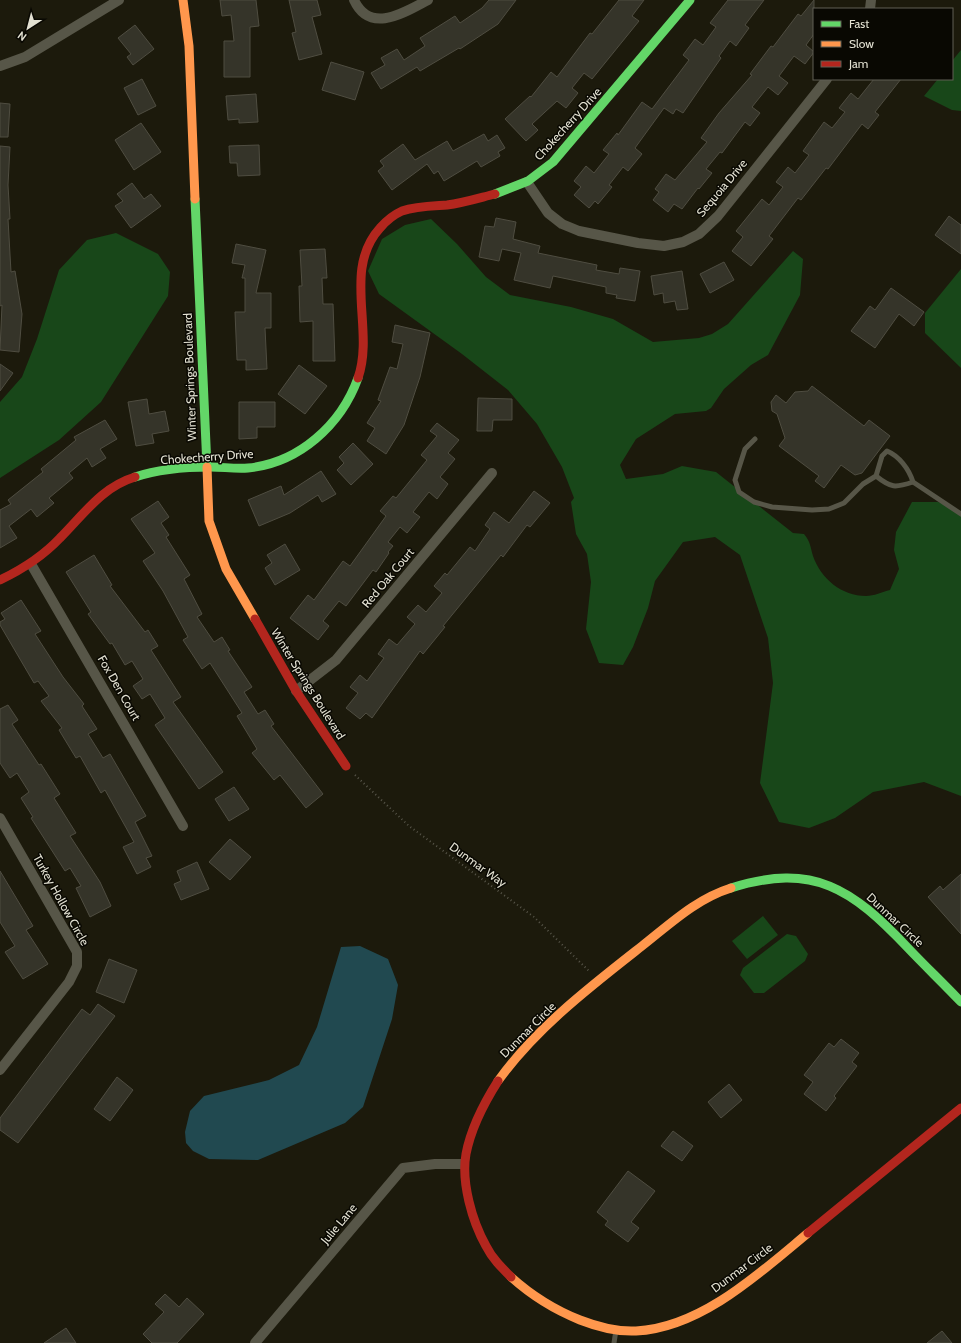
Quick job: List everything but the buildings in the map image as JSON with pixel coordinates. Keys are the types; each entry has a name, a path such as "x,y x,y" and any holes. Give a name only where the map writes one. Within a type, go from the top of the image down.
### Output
{"street":[{"path":"0,66 26,57 119,0"},
{"name":"Winter Springs Boulevard","path":"182,0 189,46 205,467 209,521 226,569 296,692 346,766"},
{"path":"354,0 364,13 375,19 392,18 428,0"},
{"name":"Chokecherry Drive","path":"0,580 31,564 51,547 87,506 108,489 143,474 205,467 252,468 276,462 304,449 327,429 344,408 356,383 362,366 364,344 360,268 369,240 386,220 410,208 457,203 527,182 553,162 690,0"},
{"name":"Sequoia Drive","path":"527,182 548,213 567,227 579,231 664,246 683,242 699,234 718,216 826,80"},
{"name":"Red Oak Court","path":"296,692 336,660 492,473"},
{"name":"Fox Den Court","path":"31,564 183,826"},
{"name":"Turkey Hollow Circle","path":"0,818 77,952 77,966 69,982 0,1070"},
{"name":"Dunmar Circle","path":"961,1002 882,920 860,902 824,884 793,880 762,881 747,884 717,894 694,906 598,980 519,1053 498,1080 482,1106 471,1136 464,1164 474,1220 487,1249 505,1272 542,1303 571,1316 602,1327 629,1332 653,1329 676,1322 715,1304 737,1290 961,1108"},
{"name":"Julie Lane","path":"255,1343 403,1168 435,1164 464,1164"}],"lane":[{"path":"755,439 746,449 735,480 740,492 754,502 772,507 829,509 844,503 863,484 876,476 882,456 887,451 896,455 911,475 913,482 961,514"},
{"path":"876,476 886,484 896,487 913,482"},
{"path":"614,1343 616,1329"}],"path":[{"name":"Dunmar Way","path":"346,766 409,826 534,917 598,980"}],"green space":[{"path":"961,50 961,111 952,110 924,96 937,80 953,80 953,60"},
{"path":"431,219 457,244 486,277 510,295 571,307 613,319 653,342 699,338 712,334 728,324 793,251 803,259 800,295 768,355 751,365 724,389 711,408 706,411 675,414 636,439 620,465 626,479 663,474 682,466 716,472 793,533 804,534 809,542 813,556 821,572 827,579 841,589 857,595 869,596 890,590 899,569 894,550 896,532 912,502 938,502 961,511 961,796 924,782 873,792 835,818 809,828 779,822 760,783 773,683 768,638 740,555 715,537 683,542 655,581 648,608 633,647 623,665 599,663 586,629 591,582 587,554 576,534 571,502 574,498 562,467 537,424 508,390 462,354 379,294 368,271 382,239 405,225"},
{"path":"116,233 158,254 170,272 168,296 101,402 59,440 0,478 0,402 22,377 37,339 59,270 87,240"},
{"path":"961,269 961,368 925,333 925,313"},
{"path":"763,916 778,935 747,959 732,941"},
{"path":"787,934 796,936 808,954 805,961 764,993 754,993 740,975 743,968"}],"water":[{"path":"360,946 388,959 398,985 392,1019 363,1107 345,1123 258,1160 209,1159 193,1151 186,1143 185,1132 190,1111 204,1096 269,1080 299,1065 317,1027 341,947"}],"traffic: fast":[{"path":"495,194 528,181 553,162 690,0"},
{"path":"195,199 207,467"},
{"path":"135,477 163,470 182,468 248,468 267,465 284,458 301,450 316,439 329,426 341,411 358,378"},
{"path":"731,888 760,881 786,878 809,880 830,886 849,896 888,927 961,1002"}],"traffic: slow":[{"path":"183,0 189,46 195,199"},
{"path":"207,467 209,521 226,569 255,619"},
{"path":"498,1081 529,1043 584,992 695,905 731,888"},
{"path":"511,1277 544,1302 561,1312 587,1323 622,1331 660,1328 684,1320 729,1296 808,1233"}],"traffic: jam":[{"path":"358,378 362,359 363,340 361,300 363,262 369,244 380,228 393,216 407,209 465,202 495,194"},
{"path":"0,580 25,567 47,551 103,494 113,487 135,477"},
{"path":"255,619 296,691 346,766"},
{"path":"498,1081 483,1107 471,1135 466,1154 465,1177 466,1189 472,1213 481,1236 488,1250 500,1266 511,1277"},
{"path":"808,1233 961,1108"}]}
